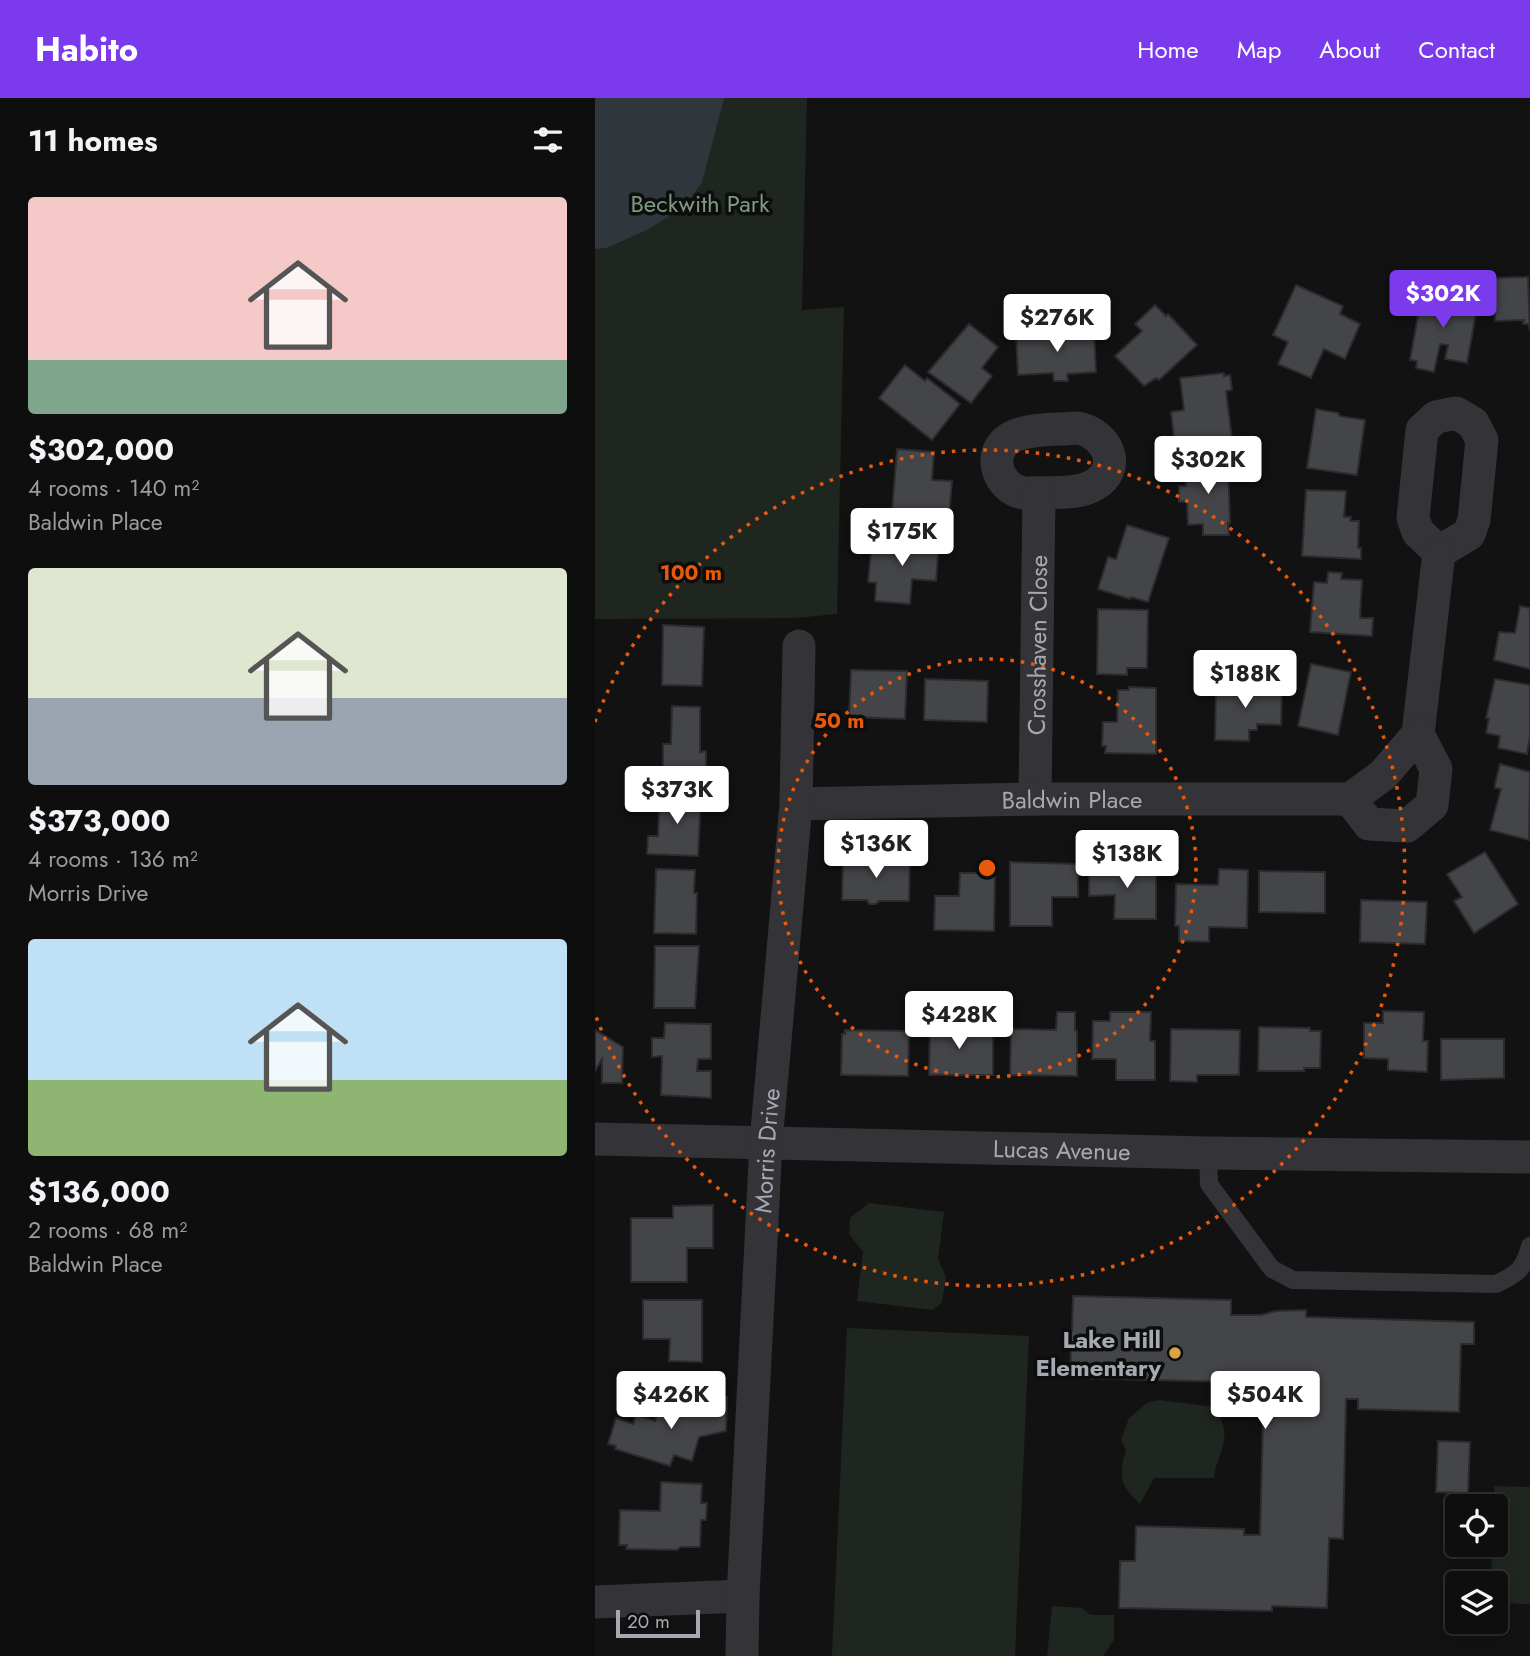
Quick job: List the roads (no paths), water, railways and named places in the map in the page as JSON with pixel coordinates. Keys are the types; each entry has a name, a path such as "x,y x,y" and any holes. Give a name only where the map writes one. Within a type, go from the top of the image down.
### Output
{"street":[{"name":"Crosshaven Close","path":"1035,799 1039,493"},
{"path":"1418,734 1383,775 1350,799 1369,824 1407,826 1432,805 1436,769 1418,734 1439,552"},
{"name":"Morris Drive","path":"743,1656 743,1595 766,1142 796,804 799,646"},
{"name":"Baldwin Place","path":"796,804 1035,799 1350,799"},
{"name":"Lucas Avenue","path":"595,1139 1208,1153 1530,1157"},
{"path":"595,1602 743,1595"}],"lane":[{"path":"1208,1153 1209,1184 1272,1269 1293,1280 1496,1284 1512,1277 1525,1264 1530,1246"}],"place":[{"name":"Lake Hill Elementary","path":"1175,1353"}],"park label":[{"name":"Beckwith Park","path":"700,203"}]}
